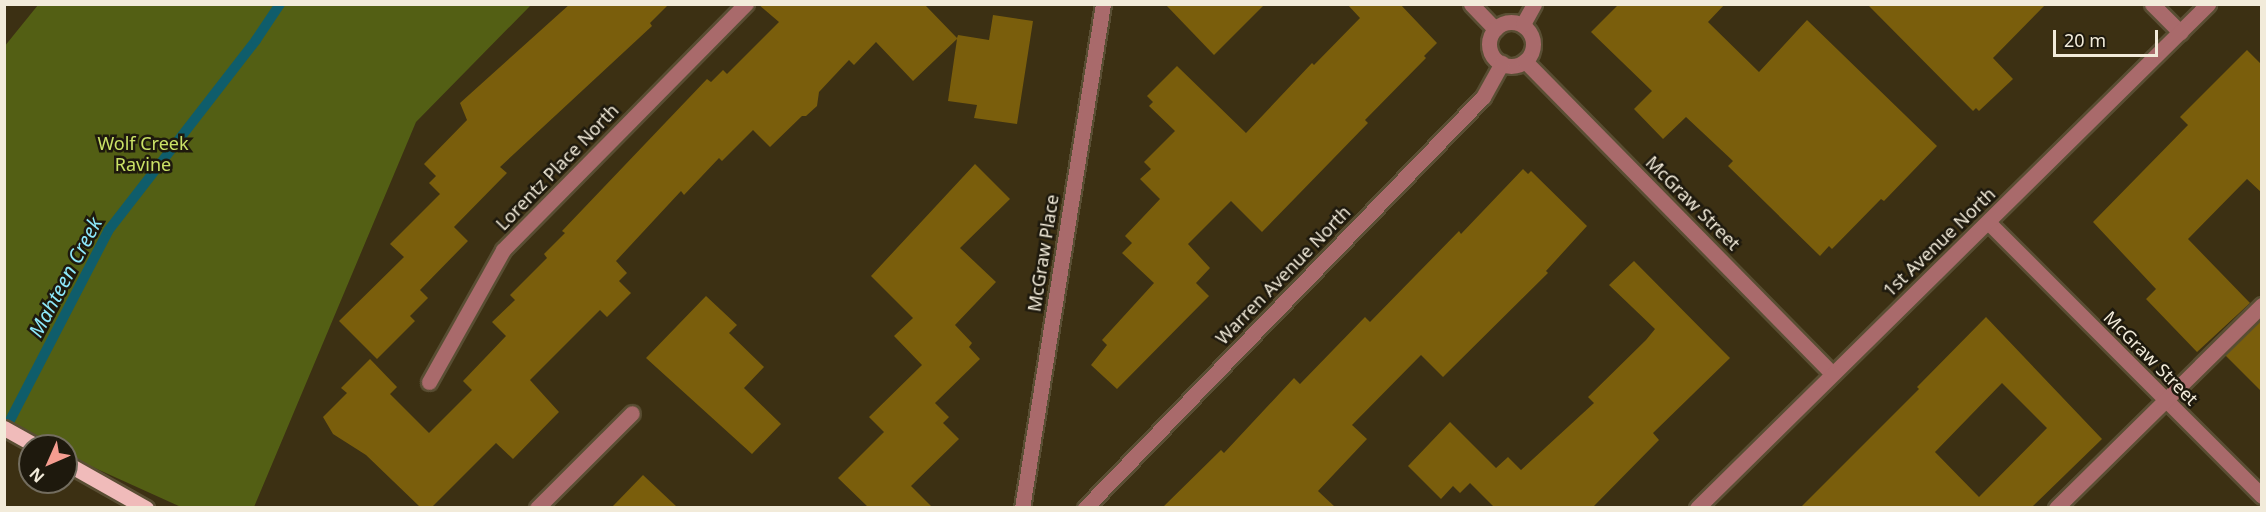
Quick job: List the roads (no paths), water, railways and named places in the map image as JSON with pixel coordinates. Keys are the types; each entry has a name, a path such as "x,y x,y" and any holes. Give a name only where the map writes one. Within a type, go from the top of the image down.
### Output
{"main road":[{"path":"4,428 18,436"},
{"path":"78,470 146,507"}],"street":[{"name":"Lorentz Place North","path":"429,382 504,250 746,4"},
{"name":"McGraw Place","path":"1022,507 1103,4"},
{"path":"1471,4 1495,29"},
{"path":"1523,24 1534,4"},
{"path":"2152,4 2180,32"},
{"name":"1st Avenue North","path":"1697,507 2208,4"},
{"path":"1509,21 1523,24 1532,35 1533,42 1533,50 1525,61 1512,66 1492,56 1489,41 1495,29 1509,21"},
{"name":"McGraw Street","path":"1525,61 1832,373"},
{"name":"Warren Avenue North","path":"1085,507 1483,97 1502,63"},
{"name":"McGraw Street","path":"1988,222 2262,496"},
{"path":"2056,507 2262,305"},
{"path":"537,507 632,413"}],"waterway":[{"name":"Mahteen Creek","path":"4,432 108,231 256,40 280,4"}],"park label":[{"name":"Wolf Creek Ravine","path":"143,154"}]}
